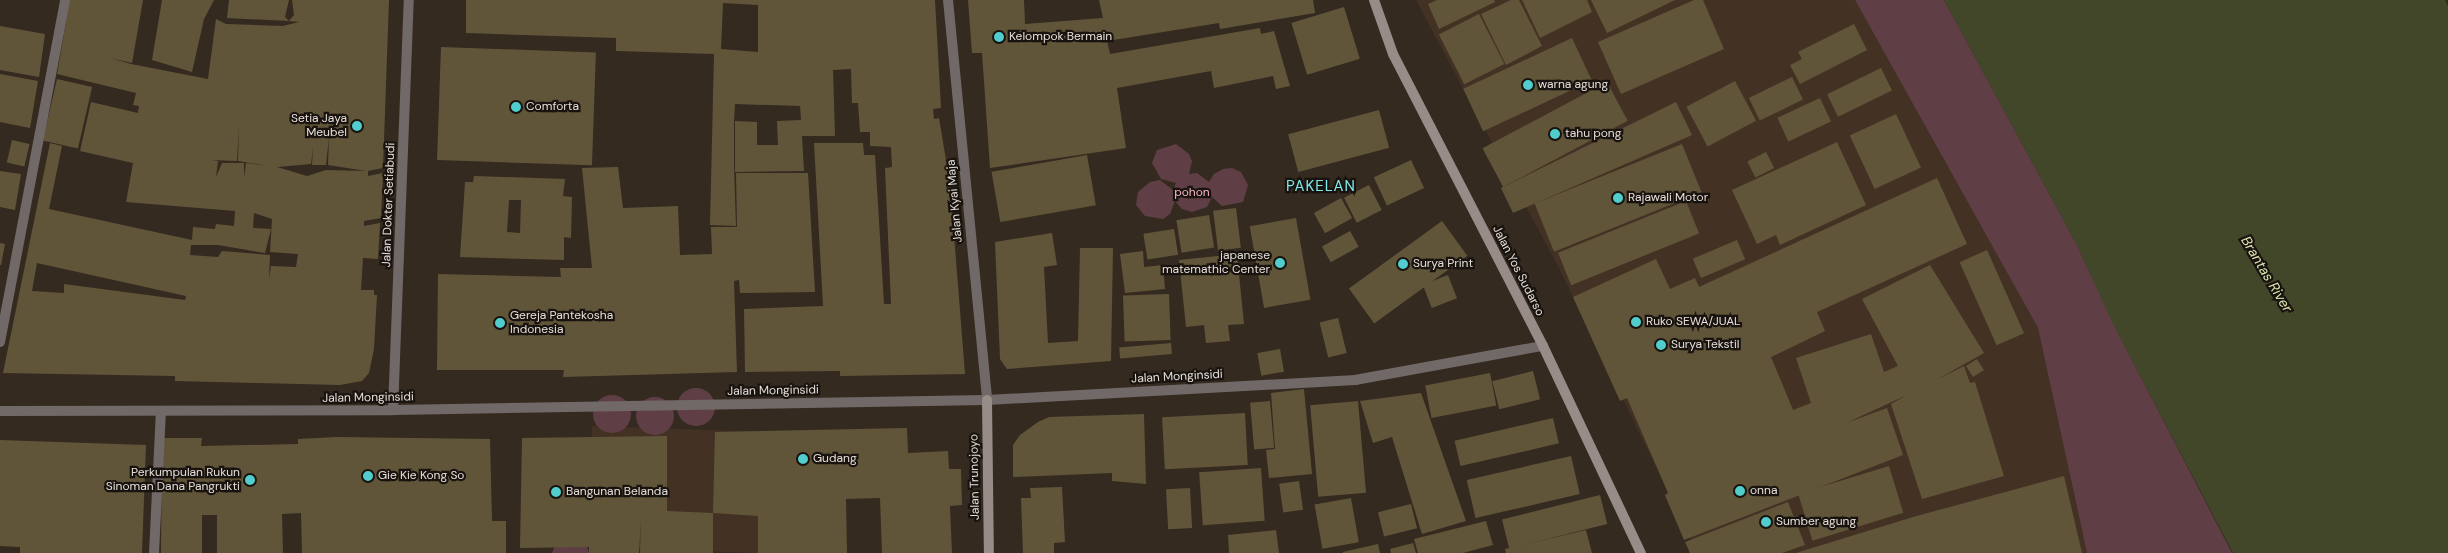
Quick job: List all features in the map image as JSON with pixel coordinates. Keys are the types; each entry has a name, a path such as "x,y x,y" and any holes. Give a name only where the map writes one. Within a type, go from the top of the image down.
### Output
{"main road":[{"name":"Jalan Yos Sudarso","path":"1374,0 1393,54 1543,346 1641,553"},
{"name":"Jalan Trunojoyo","path":"986,400 989,553"}],"street":[{"path":"0,342 65,0"},
{"name":"Jalan Dokter Setiabudi","path":"393,410 409,0"},
{"name":"Jalan Kyai Maja","path":"948,0 986,400"},
{"name":"Jalan Monginsidi","path":"0,411 393,410 986,400 1354,380 1543,346"},
{"path":"154,553 161,412"}],"shaded area":[{"path":"1416,0 1855,0 2038,328 2087,553 1698,553 1559,268"},
{"path":"592,426 763,432 759,553 588,547"}],"green space":[{"path":"1855,0 1944,0 2077,245 2118,333 2232,553 2087,553 2038,328"},
{"name":"pohon","path":"1176,144 1189,154 1192,161 1189,174 1197,173 1209,182 1214,174 1223,169 1232,168 1241,172 1248,185 1243,202 1222,206 1212,197 1207,207 1192,212 1182,209 1175,201 1170,214 1163,219 1145,216 1136,205 1138,192 1150,182 1160,180 1173,190 1176,183 1161,179 1152,163 1157,150"},
{"path":"696,388 710,393 715,407 710,421 696,426 682,421 677,407 682,393"},
{"path":"612,395 626,400 631,414 626,428 612,433 598,428 593,414 598,400"},
{"path":"655,397 669,402 674,416 669,430 655,435 641,430 636,416 641,402"},
{"path":"556,543 587,547 589,553 552,553"}],"water":[{"name":"Brantas River","path":"1944,0 2445,0 2448,6 2448,553 2233,553 2113,324 2077,245"}],"building":[{"path":"70,0 143,0 132,63 110,58 131,64 208,79 216,19 226,24 283,26 299,22 289,21 294,15 292,0 389,0 383,168 368,171 368,176 383,173 381,218 364,221 364,226 380,223 378,259 363,258 361,290 374,290 374,295 377,295 374,349 369,373 362,381 340,385 175,381 175,376 3,373 50,143 62,146 49,209 192,240 193,227 215,229 216,224 234,226 235,211 126,202 133,163 80,151 91,102 138,113 139,106 133,105 136,93 57,74","holes":["239,126 238,161 269,166 246,163 244,178 244,163 222,163 216,177 218,161 212,160 237,161","329,137 328,165 366,171 326,170 307,176 277,167 311,164 313,147 312,165 326,165","254,213 272,219 270,252 298,254 296,267 271,266 269,278 270,255 222,251 218,257 190,255 191,245 218,245 265,253 271,229 253,228","37,263 186,296 185,300 64,284 64,293 32,291"]},
{"path":"162,0 214,0 204,19 192,72 152,60"},
{"path":"229,0 289,0 285,17 289,21 227,18"},
{"path":"466,0 935,0 941,108 933,109 934,119 939,118 950,184 965,374 840,376 840,371 745,372 744,309 823,306 814,143 863,143 864,155 875,155 884,304 891,304 885,168 892,167 891,147 870,146 870,132 860,132 858,103 852,103 851,69 833,70 835,136 802,136 804,171 735,172 735,121 757,122 757,145 778,145 777,121 801,120 800,106 735,104 734,165 736,226 710,225 714,54 616,51 616,38 466,33","holes":["723,3 758,5 758,52 721,49"]},
{"path":"968,0 1024,0 1025,24 1103,18 1099,0 1313,0 1315,13 1220,29 1219,23 1107,41 1110,54 1260,28 1261,34 1274,31 1290,86 1276,89 1273,76 1214,88 1211,71 1117,88 1126,148 990,168 982,53 972,53"},
{"path":"1437,0 1494,0 1495,2 1439,29 1428,4"},
{"path":"1511,0 1519,0 1542,46 1506,65 1481,14"},
{"path":"1522,0 1587,0 1592,12 1540,38"},
{"path":"1591,0 1675,0 1607,33"},
{"path":"1694,0 1703,0 1724,49 1621,94 1598,42"},
{"path":"1344,7 1360,59 1307,75 1291,23"},
{"path":"1479,14 1504,64 1464,84 1439,34"},
{"path":"1854,24 1867,50 1800,84 1790,65 1802,59 1798,52"},
{"path":"0,26 45,34 39,77 0,70"},
{"name":"warna agung","path":"1572,38 1592,81 1483,131 1463,89"},
{"name":"Comforta","path":"441,47 596,52 592,165 437,160"},
{"path":"1881,68 1892,90 1838,117 1827,94"},
{"path":"0,74 38,81 30,128 0,122"},
{"path":"1792,77 1803,99 1760,121 1749,98"},
{"path":"57,79 92,87 78,148 43,140"},
{"path":"1735,81 1756,121 1708,147 1686,107"},
{"name":"tahu pong","path":"1607,82 1628,121 1503,187 1483,148"},
{"path":"1820,98 1831,122 1788,141 1777,118"},
{"path":"1676,102 1692,135 1513,213 1501,188"},
{"path":"1379,110 1389,148 1298,172 1288,134"},
{"path":"1896,114 1921,167 1875,189 1850,136"},
{"path":"12,140 30,144 24,166 7,162"},
{"path":"1837,142 1866,205 1780,245 1776,235 1757,244 1732,190"},
{"name":"Rajawali Motor","path":"1682,144 1701,192 1554,252 1535,204"},
{"path":"1766,152 1774,168 1755,178 1747,162"},
{"path":"1087,155 1096,205 1000,222 991,172"},
{"path":"1411,160 1424,188 1387,205 1374,177"},
{"path":"618,167 623,208 678,206 680,255 712,254 711,227 737,227 736,173 808,173 815,292 740,293 739,280 734,281 737,372 563,377 564,370 437,370 438,274 561,277 560,268 592,268 582,168"},
{"path":"0,171 21,174 15,210 0,207"},
{"path":"474,176 565,179 563,196 572,197 571,238 564,237 564,260 460,257 465,182 473,182","holes":["509,200 521,200 520,233 507,232"]},
{"path":"1937,178 1967,244 1817,312 1825,331 1771,357 1793,410 1811,403 1796,358 1871,334 1884,372 1898,366 1862,299 1930,265 1984,353 1936,380 1964,366 1970,383 1975,382 2004,476 1922,499 1891,404 1907,395 1846,423 1887,408 1903,455 1684,540 1665,495 1668,493 1627,398 1620,401 1573,297 1656,259 1670,289 1695,278 1699,287"},
{"path":"1369,185 1382,210 1357,223 1344,198"},
{"path":"1341,198 1352,218 1325,233 1314,213"},
{"path":"1686,201 1699,233 1571,285 1558,253"},
{"path":"1236,208 1241,248 1218,251 1213,211"},
{"path":"1209,215 1214,248 1182,253 1176,220"},
{"name":"japanese matemathic Center","path":"1296,218 1310,300 1264,308 1250,226"},
{"name":"Surya Print","path":"1442,221 1467,256 1374,323 1349,289"},
{"path":"1174,229 1178,255 1147,260 1143,234"},
{"path":"1350,231 1359,247 1331,262 1322,247"},
{"path":"1052,233 1057,265 1044,267 1048,343 1078,341 1080,248 1113,248 1111,361 1007,369 1000,359 995,242"},
{"path":"1737,240 1745,259 1701,278 1693,259"},
{"path":"0,243 5,244 1,265 0,265"},
{"path":"1987,250 2024,333 1997,345 1960,262"},
{"path":"1143,251 1144,267 1163,265 1165,289 1125,293 1120,254"},
{"path":"1237,254 1244,324 1228,325 1230,341 1206,343 1204,325 1186,327 1179,260"},
{"path":"1448,275 1457,298 1432,308 1423,285"},
{"path":"1169,294 1171,340 1125,342 1123,296"},
{"path":"1338,318 1347,353 1328,358 1320,323"},
{"path":"1171,343 1172,354 1120,358 1119,348"},
{"path":"1280,349 1284,372 1261,376 1257,353"},
{"path":"1977,359 1984,370 1973,377 1966,366"},
{"path":"1533,371 1540,399 1499,409 1492,381"},
{"path":"1490,373 1496,405 1432,418 1425,386"},
{"path":"1304,389 1312,474 1269,478 1266,450 1275,449 1271,393"},
{"path":"1421,393 1466,521 1422,534 1392,437 1373,443 1360,401"},
{"path":"1270,401 1274,448 1254,450 1250,403"},
{"path":"1358,401 1366,493 1318,497 1310,405"},
{"path":"1245,413 1248,465 1165,469 1162,417"},
{"path":"1144,414 1146,484 1112,481 1112,473 1013,477 1013,445 1020,435 1038,422 1049,417"},
{"path":"1553,418 1559,443 1460,466 1455,441"},
{"path":"907,428 908,453 948,451 949,469 961,469 962,505 950,506 952,553 882,553 880,498 846,499 847,553 758,553 758,516 713,513 715,432"},
{"path":"667,436 667,511 713,513 713,553 640,553 641,520 639,553 589,553 589,547 520,548 522,438"},
{"path":"337,437 490,439 492,521 506,521 506,553 302,553 301,513 282,514 283,553 217,553 217,515 202,515 202,553 161,553 162,438 202,438 201,446 298,444 298,439"},
{"path":"0,440 146,445 142,553 20,553 20,547 0,546"},
{"path":"1571,456 1580,494 1476,518 1467,480"},
{"path":"1889,466 1903,513 1812,541 1798,494"},
{"path":"1261,468 1265,521 1203,525 1199,472"},
{"path":"2064,476 2082,553 1796,553 1913,517"},
{"path":"1299,481 1303,510 1283,513 1279,484"},
{"path":"1062,487 1065,542 1054,543 1054,553 1023,553 1021,498 1031,498 1030,488"},
{"path":"1190,488 1192,528 1168,529 1166,489"},
{"path":"1600,495 1607,524 1509,549 1502,519"},
{"path":"1351,498 1359,542 1322,549 1315,504"},
{"name":"Sumber agung","path":"1788,502 1805,545 1782,553 1690,553 1685,542"},
{"path":"1411,504 1417,528 1384,536 1378,512"},
{"path":"1486,521 1493,545 1463,553 1418,553 1414,539"},
{"path":"1276,530 1279,553 1229,553 1228,535"},
{"path":"1586,530 1592,553 1506,553 1505,549"},
{"path":"1413,543 1416,553 1391,553 1390,549"},
{"path":"1378,544 1380,553 1343,553 1343,552"}],"place":[{"name":"Kelompok Bermain","path":"999,37"},
{"name":"warna agung","path":"1528,85"},
{"name":"Comforta","path":"516,107"},
{"name":"Setia Jaya Meubel","path":"357,126"},
{"name":"tahu pong","path":"1555,134"},
{"name":"Rajawali Motor","path":"1618,198"},
{"name":"japanese matemathic Center","path":"1280,263"},
{"name":"Surya Print","path":"1403,264"},
{"name":"Ruko SEWA/JUAL","path":"1636,322"},
{"name":"Gereja Pantekosha Indonesia","path":"500,323"},
{"name":"Surya Tekstil","path":"1661,345"},
{"name":"Gudang","path":"803,459"},
{"name":"Gie Kie Kong So","path":"368,476"},
{"name":"Perkumpulan Rukun Sinoman Dana Pangrukti","path":"250,480"},
{"name":"onna","path":"1740,491"},
{"name":"Bangunan Belanda","path":"556,492"},
{"name":"Sumber agung","path":"1766,522"}],"district":[{"name":"PAKELAN","path":"1321,187"}]}
